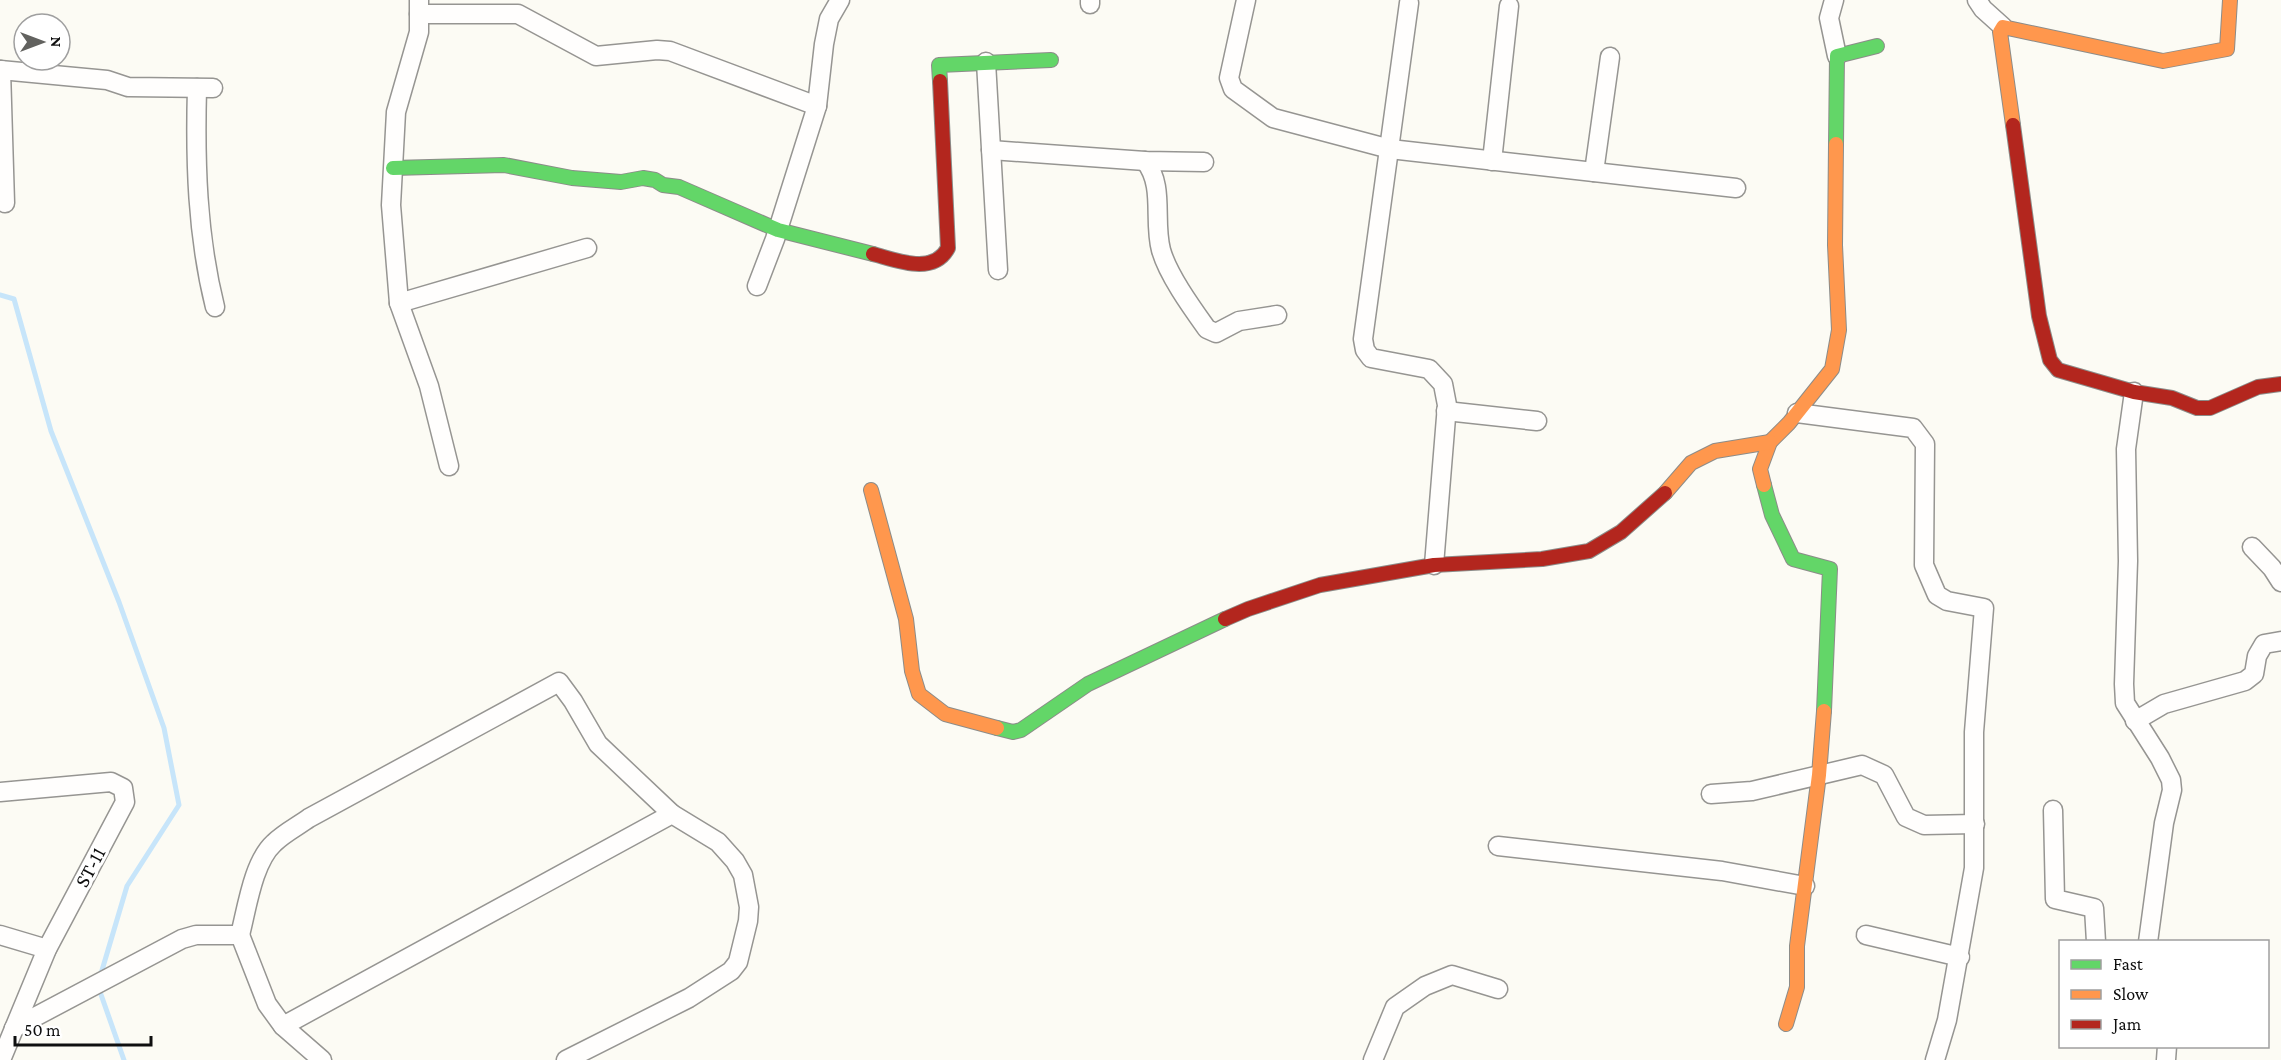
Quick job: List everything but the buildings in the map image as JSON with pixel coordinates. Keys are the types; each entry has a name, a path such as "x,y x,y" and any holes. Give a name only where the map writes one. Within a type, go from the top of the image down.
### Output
{"street":[{"path":"757,286 778,231 818,106 824,44 829,19 840,0"},
{"path":"1246,0 1230,78 1233,89 1273,118 1390,149 1736,188"},
{"path":"1786,1024 1797,987 1797,946 1819,775 1826,681 1830,569 1793,559 1772,515 1760,469 1770,442 1797,413 1832,369 1839,330 1834,245 1837,57 1829,18 1834,0"},
{"path":"1977,0 1983,9 2003,27 2163,61 2223,52 2227,49 2230,0"},
{"path":"1409,3 1363,339 1365,350 1371,358 1429,369 1443,384 1446,411 1434,565"},
{"path":"1492,161 1509,6"},
{"path":"449,466 429,386 399,303 391,205 396,112 419,32 419,7 518,14 596,57 657,50 670,51 818,106"},
{"path":"2003,27 2000,32 2039,316 2050,360 2058,370 2075,376 2134,392 2172,398 2197,408 2210,408 2258,387 2281,384"},
{"path":"1837,57 1877,46"},
{"path":"1594,172 1610,57"},
{"path":"393,168 504,165 572,178 621,182 643,178 655,180 663,185 679,187 778,231 915,265 929,262 946,254 948,248 939,65 1051,60"},
{"path":"986,62 998,270"},
{"path":"5,203 1,70 107,80 128,87 205,88 196,143 198,201 215,307"},
{"path":"991,150 1145,161 1204,162"},
{"path":"1145,161 1153,170 1156,184 1157,234 1161,251 1168,268 1208,329 1216,333 1239,321 1277,315"},
{"path":"399,303 587,248"},
{"path":"2134,392 2127,449 2128,561 2125,703 2160,758 2172,790 2164,824 2148,940"},
{"path":"1446,411 1537,421"},
{"path":"1797,413 1913,428 1925,444 1924,565 1937,595 1947,601 1984,608 1974,732 1974,868 1960,957 1947,1020 1935,1060"},
{"path":"871,490 906,619 912,671 920,694 945,714 1013,732 1021,730 1088,684 1248,609 1320,585 1434,565 1542,559 1589,551 1621,531 1651,506 1691,463 1715,451 1770,442"},
{"path":"2252,547 2281,582"},
{"path":"2135,721 2164,704 2245,681 2254,674 2257,656 2264,644 2281,641"},
{"path":"322,1060 283,1026 267,1004 240,935 259,865 266,852 274,842 309,818 559,682 598,744 672,814 718,842 735,861 743,875 749,907 738,962 731,971 593,1054 566,1060"},
{"path":"1711,794 1752,791 1862,765 1884,775 1906,817 1924,825 1975,824"},
{"name":"ST-11","path":"0,792 111,782 123,788 125,802 47,949 1,1060"},
{"path":"2054,810 2055,900 2094,908 2096,940"},
{"path":"283,1026 672,814"},
{"path":"1498,846 1722,871 1805,886"},
{"path":"0,935 47,949"},
{"path":"14,1028 182,939 196,935 240,935"},
{"path":"1866,935 1960,957"},
{"path":"1373,1060 1395,1006 1425,986 1452,975 1498,989"}],"waterway":[{"path":"0,295 14,299 51,431 119,602 164,728 179,805 127,886 100,977"},
{"path":"98,986 124,1060"}],"traffic: fast":[{"path":"1836,144 1837,56 1877,46"},
{"path":"940,81 939,65 1051,60"},
{"path":"393,168 504,165 572,178 621,182 643,178 655,180 663,185 679,187 778,230 873,254"},
{"path":"1764,485 1772,515 1793,559 1830,569 1824,711"},
{"path":"997,728 1013,732 1021,730 1088,684 1225,619"}],"traffic: slow":[{"path":"2013,125 2000,32 2003,27 2163,61 2227,49 2230,0"},
{"path":"1764,485 1760,469 1770,442 1789,423 1832,369 1839,330 1835,245 1836,144"},
{"path":"1665,493 1691,463 1715,451 1770,442"},
{"path":"871,490 906,619 912,671 919,694 945,714 997,728"},
{"path":"1786,1024 1797,987 1797,946 1819,775 1824,711"}],"traffic: jam":[{"path":"873,254 903,262 924,264 941,257 948,248 940,81"},
{"path":"2013,125 2039,316 2050,360 2058,370 2134,392 2172,398 2197,408 2210,408 2258,387 2281,384"},
{"path":"1225,619 1320,585 1434,565 1542,559 1589,551 1621,532 1665,493"}]}
